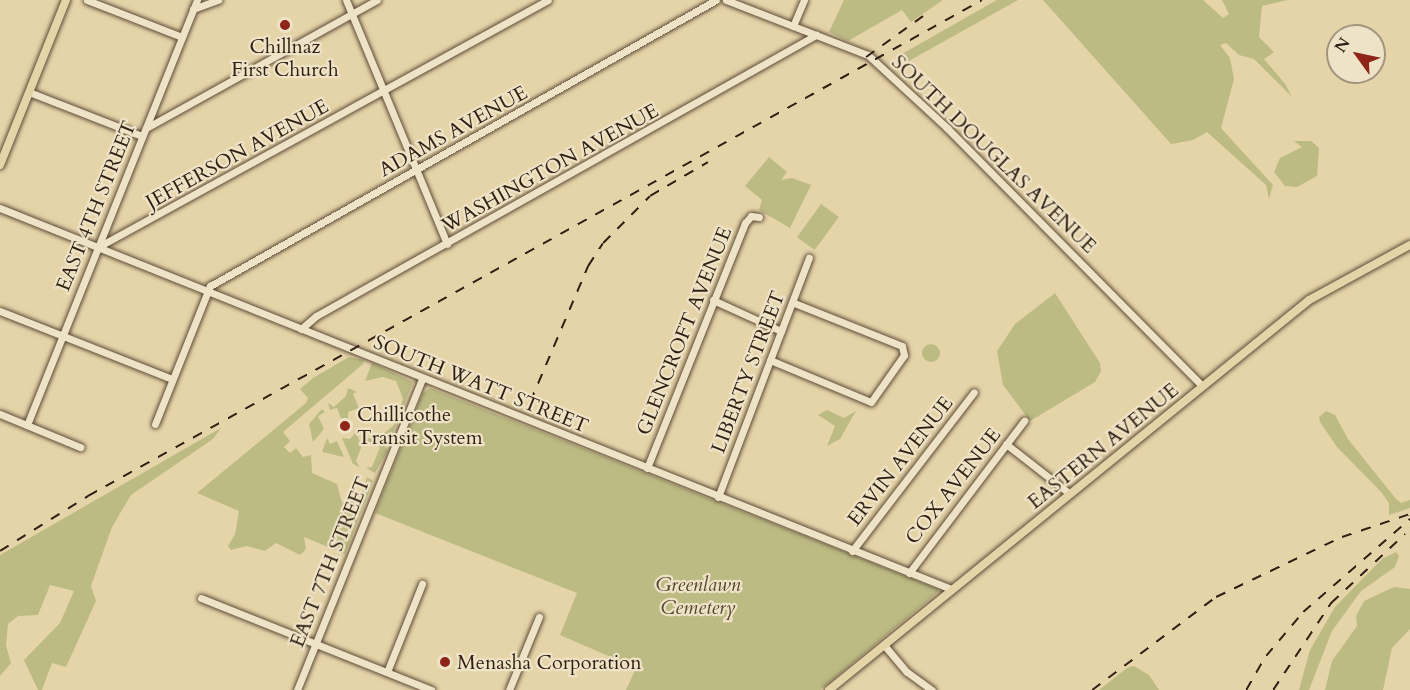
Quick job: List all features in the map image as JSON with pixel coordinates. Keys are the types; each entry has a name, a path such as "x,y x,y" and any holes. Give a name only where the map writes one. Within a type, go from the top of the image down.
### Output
{"main road":[{"path":"0,165 66,0"},
{"name":"EASTERN AVENUE","path":"829,690 1309,300 1410,245"}],"street":[{"path":"87,0 182,37"},
{"name":"EAST 4TH STREET","path":"27,425 197,0"},
{"path":"193,9 218,0"},
{"path":"346,0 447,244"},
{"path":"29,92 144,132 377,0"},
{"name":"JEFFERSON AVENUE","path":"98,247 548,0"},
{"name":"ADAMS AVENUE","path":"207,292 210,286 716,0"},
{"name":"SOUTH DOUGLAS AVENUE","path":"726,0 868,55 1202,386"},
{"path":"793,26 804,0"},
{"name":"WASHINGTON AVENUE","path":"301,329 316,316 816,35"},
{"name":"SOUTH WATT STREET","path":"0,208 951,589"},
{"name":"GLENCROFT AVENUE","path":"647,468 745,223 751,216 759,217"},
{"name":"LIBERTY STREET","path":"718,497 809,258"},
{"path":"155,424 207,292"},
{"path":"713,300 781,331"},
{"path":"770,360 863,400 873,401 905,349 792,302"},
{"path":"0,311 172,379"},
{"name":"EAST 7TH STREET","path":"297,690 422,379"},
{"name":"ERVIN AVENUE","path":"852,551 974,392"},
{"path":"0,414 80,447"},
{"name":"COX AVENUE","path":"909,573 1024,421"},
{"path":"1006,444 1069,494"},
{"path":"387,672 422,584"},
{"path":"201,598 431,690"},
{"path":"509,690 538,617"},
{"path":"884,645 907,672 932,690"}],"green space":[{"path":"844,0 943,0 911,22 902,10 848,41 829,32"},
{"path":"997,0 1018,0 907,62 897,62 900,55"},
{"path":"1043,0 1203,0 1223,18 1229,14 1222,0 1288,0 1262,6 1259,37 1274,52 1264,59 1286,85 1292,97 1254,59 1239,55 1226,43 1220,45 1230,58 1234,79 1221,128 1273,185 1269,199 1266,185 1207,132 1193,140 1171,144"},
{"path":"1294,141 1311,141 1319,148 1317,176 1297,187 1285,186 1274,172 1280,158 1302,147"},
{"path":"769,157 787,172 781,180 792,178 811,185 790,228 759,210 762,200 745,186"},
{"path":"821,204 839,217 815,250 797,237"},
{"path":"1055,293 1100,363 1101,371 1095,382 1030,421 1003,385 997,351 1015,324"},
{"path":"931,344 937,347 940,353 937,359 931,362 925,359 922,353 925,347"},
{"path":"349,357 364,360 363,364 283,432 290,441 284,447 290,453 296,448 303,457 311,455 312,473 337,484 342,503 363,491 367,477 373,481 345,554 304,537 306,549 300,555 276,543 265,551 247,546 231,550 228,546 235,534 239,511 197,493 306,403 308,398 300,389 313,378"},
{"path":"372,363 413,382 390,440 383,434 394,425 403,399 396,381 383,377 365,381"},
{"path":"348,388 357,392 353,394 359,408 348,412 348,421 343,423 337,408 330,410 328,403 334,407 346,396"},
{"name":"Greenlawn Cemetery","path":"430,388 938,589 938,592 820,690 626,690 636,668 560,635 577,593 375,513 423,393"},
{"path":"322,409 325,412 318,416 324,429 313,442 309,424"},
{"path":"827,410 844,418 856,411 840,439 827,446 835,426 818,415"},
{"path":"1326,411 1335,415 1348,439 1396,499 1401,503 1410,500 1410,508 1389,515 1389,503 1382,493 1337,447 1320,422 1319,417"},
{"path":"221,428 213,439 131,495 112,527 91,586 96,601 66,667 52,663 42,690 38,690 24,660 60,623 74,591 50,585 38,615 18,616 8,624 6,645 11,663 0,676 0,555"},
{"path":"356,432 360,442 364,440 356,461 360,467 353,464 342,438 350,439"},
{"path":"376,436 388,450 375,473 366,468 372,467 380,447 365,440"},
{"path":"327,438 330,444 337,441 344,457 322,452"},
{"path":"1396,552 1399,556 1395,567 1361,591 1332,631 1309,690 1299,690 1310,650 1335,607 1382,559"},
{"path":"1394,587 1410,589 1410,629 1392,648 1383,690 1325,690 1332,661 1357,626 1356,616 1364,601"},
{"path":"1134,666 1149,675 1159,690 1099,690 1127,668"}],"railway":[{"path":"0,551 88,496 982,0"},
{"path":"866,57 930,11"},
{"path":"530,402 588,266 603,243 650,196 708,162"},
{"path":"1092,690 1216,597 1342,537 1410,514"},
{"path":"1246,690 1266,656 1303,612 1410,519"},
{"path":"1273,690 1331,603 1405,534"}],"place":[{"name":"Chillnaz First Church","path":"285,25"},
{"name":"Chillicothe Transit System","path":"345,426"},
{"name":"Menasha Corporation","path":"445,662"}]}
